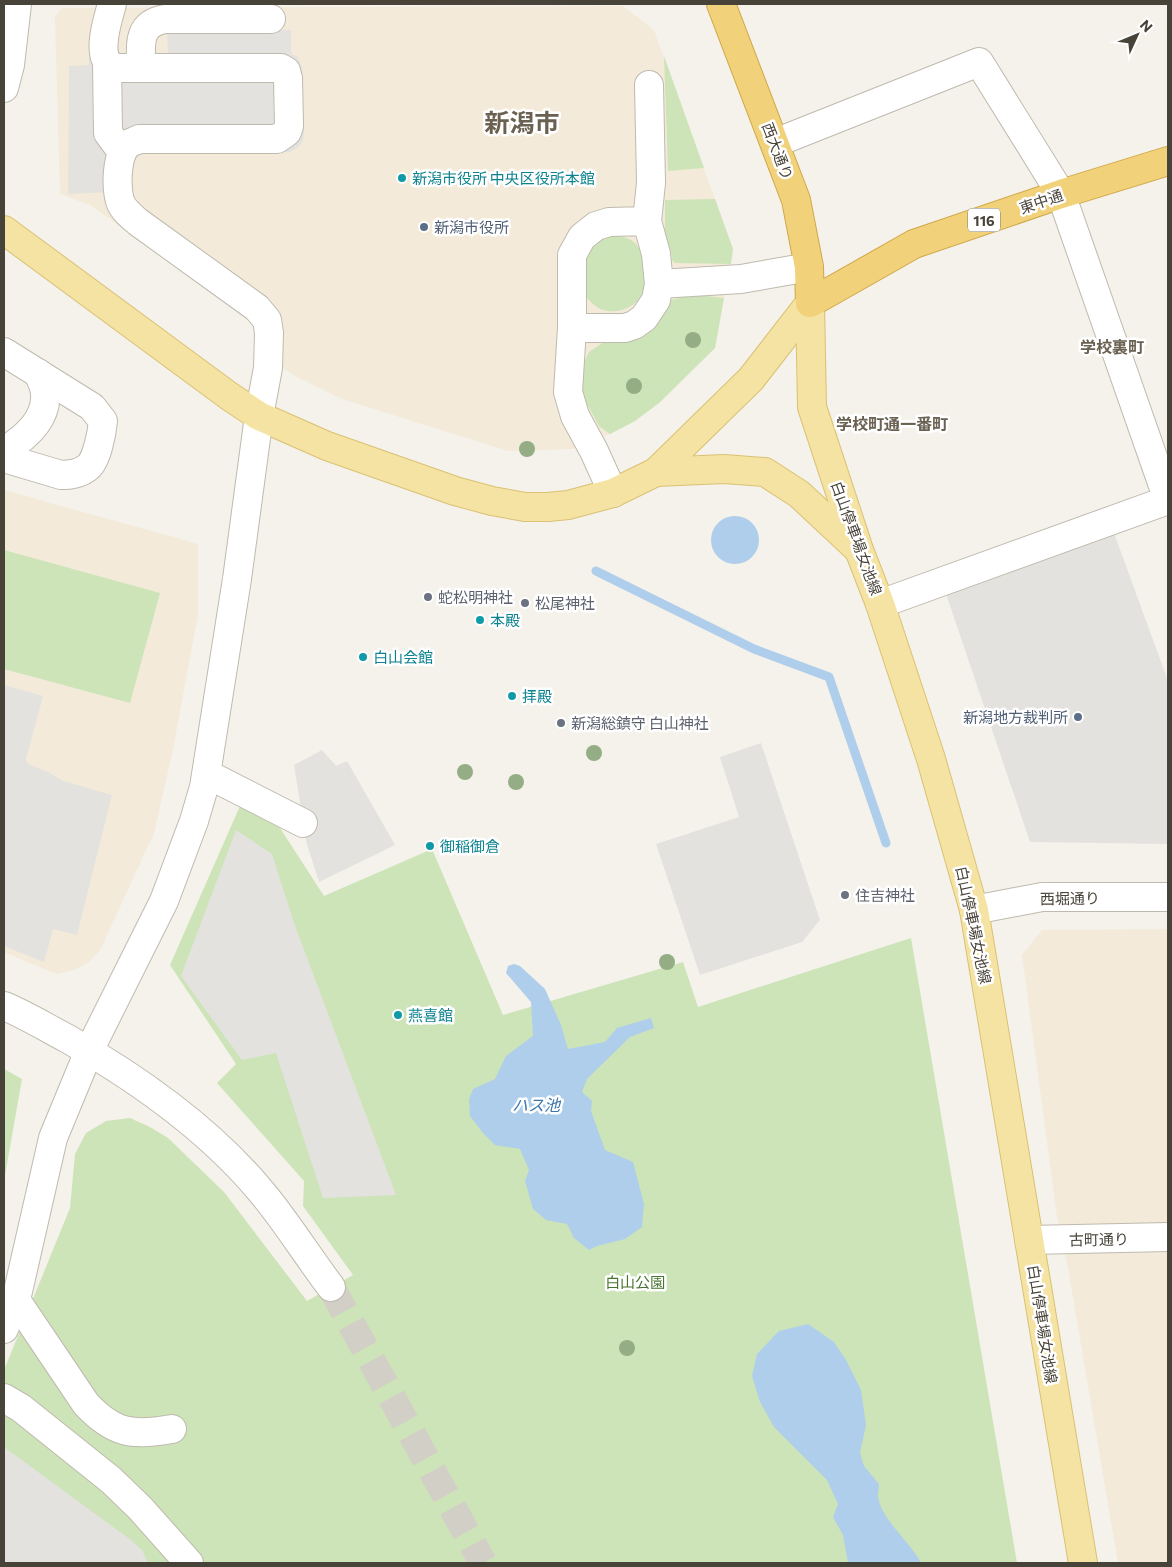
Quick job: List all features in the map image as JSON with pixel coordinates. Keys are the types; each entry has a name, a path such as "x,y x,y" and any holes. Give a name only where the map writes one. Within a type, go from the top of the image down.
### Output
{"highway":[{"name":"西大通り","path":"721,4 796,200 808,267 810,303"},
{"name":"東中通","path":"810,303 913,244 1168,160"}],"main road":[{"path":"4,230 229,396 259,416 327,446 455,491 492,501 526,507 548,507 591,500 613,493 656,472 751,379 810,303"},
{"name":"白山停車場女池線","path":"810,303 812,407 931,759 974,910 1083,1563"},
{"path":"656,472 724,469 765,472 799,494 859,550"}],"street":[{"path":"4,88 10,65 16,4"},
{"path":"112,4 104,41 107,63 108,133 122,152"},
{"path":"141,67 142,36 146,27 154,21 165,19 272,19"},
{"path":"775,143 979,62 1061,194 1168,500 880,604"},
{"path":"4,1329 16,1300 53,1138 89,1051 164,901 194,821 207,774 237,580 259,416 268,368 269,333 267,320 257,308 138,222 126,211 120,202 119,163 122,152 129,144 139,139 277,139 287,132 289,126 288,78 286,72 281,68 116,68 107,63"},
{"path":"572,328 625,328 634,325 650,310 656,300 660,284 656,254 647,220 651,183 649,85"},
{"path":"613,493 594,451 575,416 568,392 572,328 572,255 582,237 596,226 609,222 647,220"},
{"path":"660,284 741,279 808,267"},
{"path":"4,352 92,407 103,420 102,436 90,466 70,475 61,475 4,458"},
{"path":"4,451 23,438 40,418 44,406 45,389 38,373"},
{"path":"207,774 304,823"},
{"name":"西堀通り","path":"974,910 1042,897 1168,897"},
{"path":"4,1006 89,1051 159,1097 218,1146 264,1194 330,1287"},
{"name":"古町通り","path":"1029,1240 1168,1237"},
{"path":"16,1300 86,1404 99,1418 112,1426 130,1432 149,1433 172,1429"},
{"path":"4,1398 21,1408 111,1480 140,1508 188,1563"}],"shaded area":[{"name":"新潟市役所","path":"623,6 654,30 733,249 715,348 659,403 635,421 610,434 572,449 508,451 342,399 295,376 260,352 260,340 252,318 90,205 60,194 55,17 62,8"},
{"path":"291,30 291,54 297,56 302,67 304,132 303,141 297,148 290,152 151,153 140,155 132,162 128,191 68,194 69,66 89,65 89,57 168,54 167,32"},
{"path":"4,490 198,544 198,615 173,749 154,833 100,950 89,962 74,970 56,974 4,952"},
{"name":"新潟地方裁判所","path":"1114,533 1168,681 1168,844 1030,842 945,591"},
{"path":"4,685 43,696 26,759 28,764 48,772 63,781 112,795 77,935 53,929 44,962 4,946"},
{"path":"761,743 820,920 802,942 700,975 656,844 739,817 720,757"},
{"path":"322,750 336,766 347,761 395,845 319,882 306,841 294,765"},
{"path":"236,830 272,854 294,923 396,1195 323,1198 276,1053 242,1060 181,976"},
{"path":"1168,929 1168,1563 1118,1563 1068,1268 1057,1217 1022,955 1042,930"},
{"path":"4,1447 131,1540 142,1550 148,1563 4,1563"}],"green space":[{"path":"664,56 704,168 668,171"},
{"path":"715,199 733,249 731,264 675,263 672,260 671,251 665,237 665,200"},
{"path":"611,235 626,238 636,244 642,255 644,287 636,303 626,309 608,311 600,309 584,295 584,253 600,238"},
{"path":"697,295 724,298 715,348 659,403 635,421 610,434 599,426 582,395 580,371 589,352 664,302"},
{"path":"4,550 160,593 130,703 4,669"},
{"name":"白山公園","path":"240,806 280,828 324,896 432,849 503,1015 683,962 698,1007 911,938 1017,1563 4,1563 4,1370 70,1208 75,1154 86,1133 106,1121 130,1118 168,1138 224,1192 307,1301 353,1275 303,1206 304,1181 217,1083 236,1064 170,965"},
{"path":"4,1069 22,1079 4,1181"}],"water":[{"path":"730,516 740,516 749,520 755,526 759,540 755,554 749,560 740,564 730,564 721,560 715,554 711,545 711,535 715,526 721,520"},
{"name":"ハス池","path":"514,964 520,966 545,989 561,1025 568,1049 605,1042 617,1028 651,1018 654,1028 630,1037 587,1079 582,1092 592,1101 591,1111 605,1150 633,1162 644,1204 642,1227 625,1239 589,1250 574,1238 567,1224 546,1220 533,1209 525,1181 529,1170 520,1149 495,1145 470,1116 469,1099 473,1089 495,1079 506,1056 533,1036 531,1002 506,973 508,966"},
{"path":"808,1324 834,1342 846,1360 861,1390 866,1425 860,1453 864,1466 879,1484 878,1496 884,1514 921,1563 848,1563 843,1535 833,1517 838,1504 827,1480 774,1427 760,1402 752,1376 757,1354 779,1331"}],"waterway":[{"path":"596,571 754,649 829,677 886,843"}],"tunnel":[{"path":"331,1287 483,1563"}],"place":[{"name":"新潟市役所 中央区役所本館","path":"402,178"},
{"name":"新潟市役所","path":"424,227"},
{"name":"蛇松明神社","path":"428,597"},
{"name":"松尾神社","path":"525,603"},
{"name":"本殿","path":"480,620"},
{"name":"白山会館","path":"363,657"},
{"name":"拝殿","path":"512,696"},
{"name":"新潟地方裁判所","path":"1078,717"},
{"name":"新潟総鎮守 白山神社","path":"561,723"},
{"name":"御稲御倉","path":"430,846"},
{"name":"住吉神社","path":"845,895"},
{"name":"燕喜館","path":"398,1015"}],"district":[{"name":"新潟市","path":"522,122"},
{"name":"学校裏町","path":"1112,346"},
{"name":"学校町通一番町","path":"892,423"}]}
